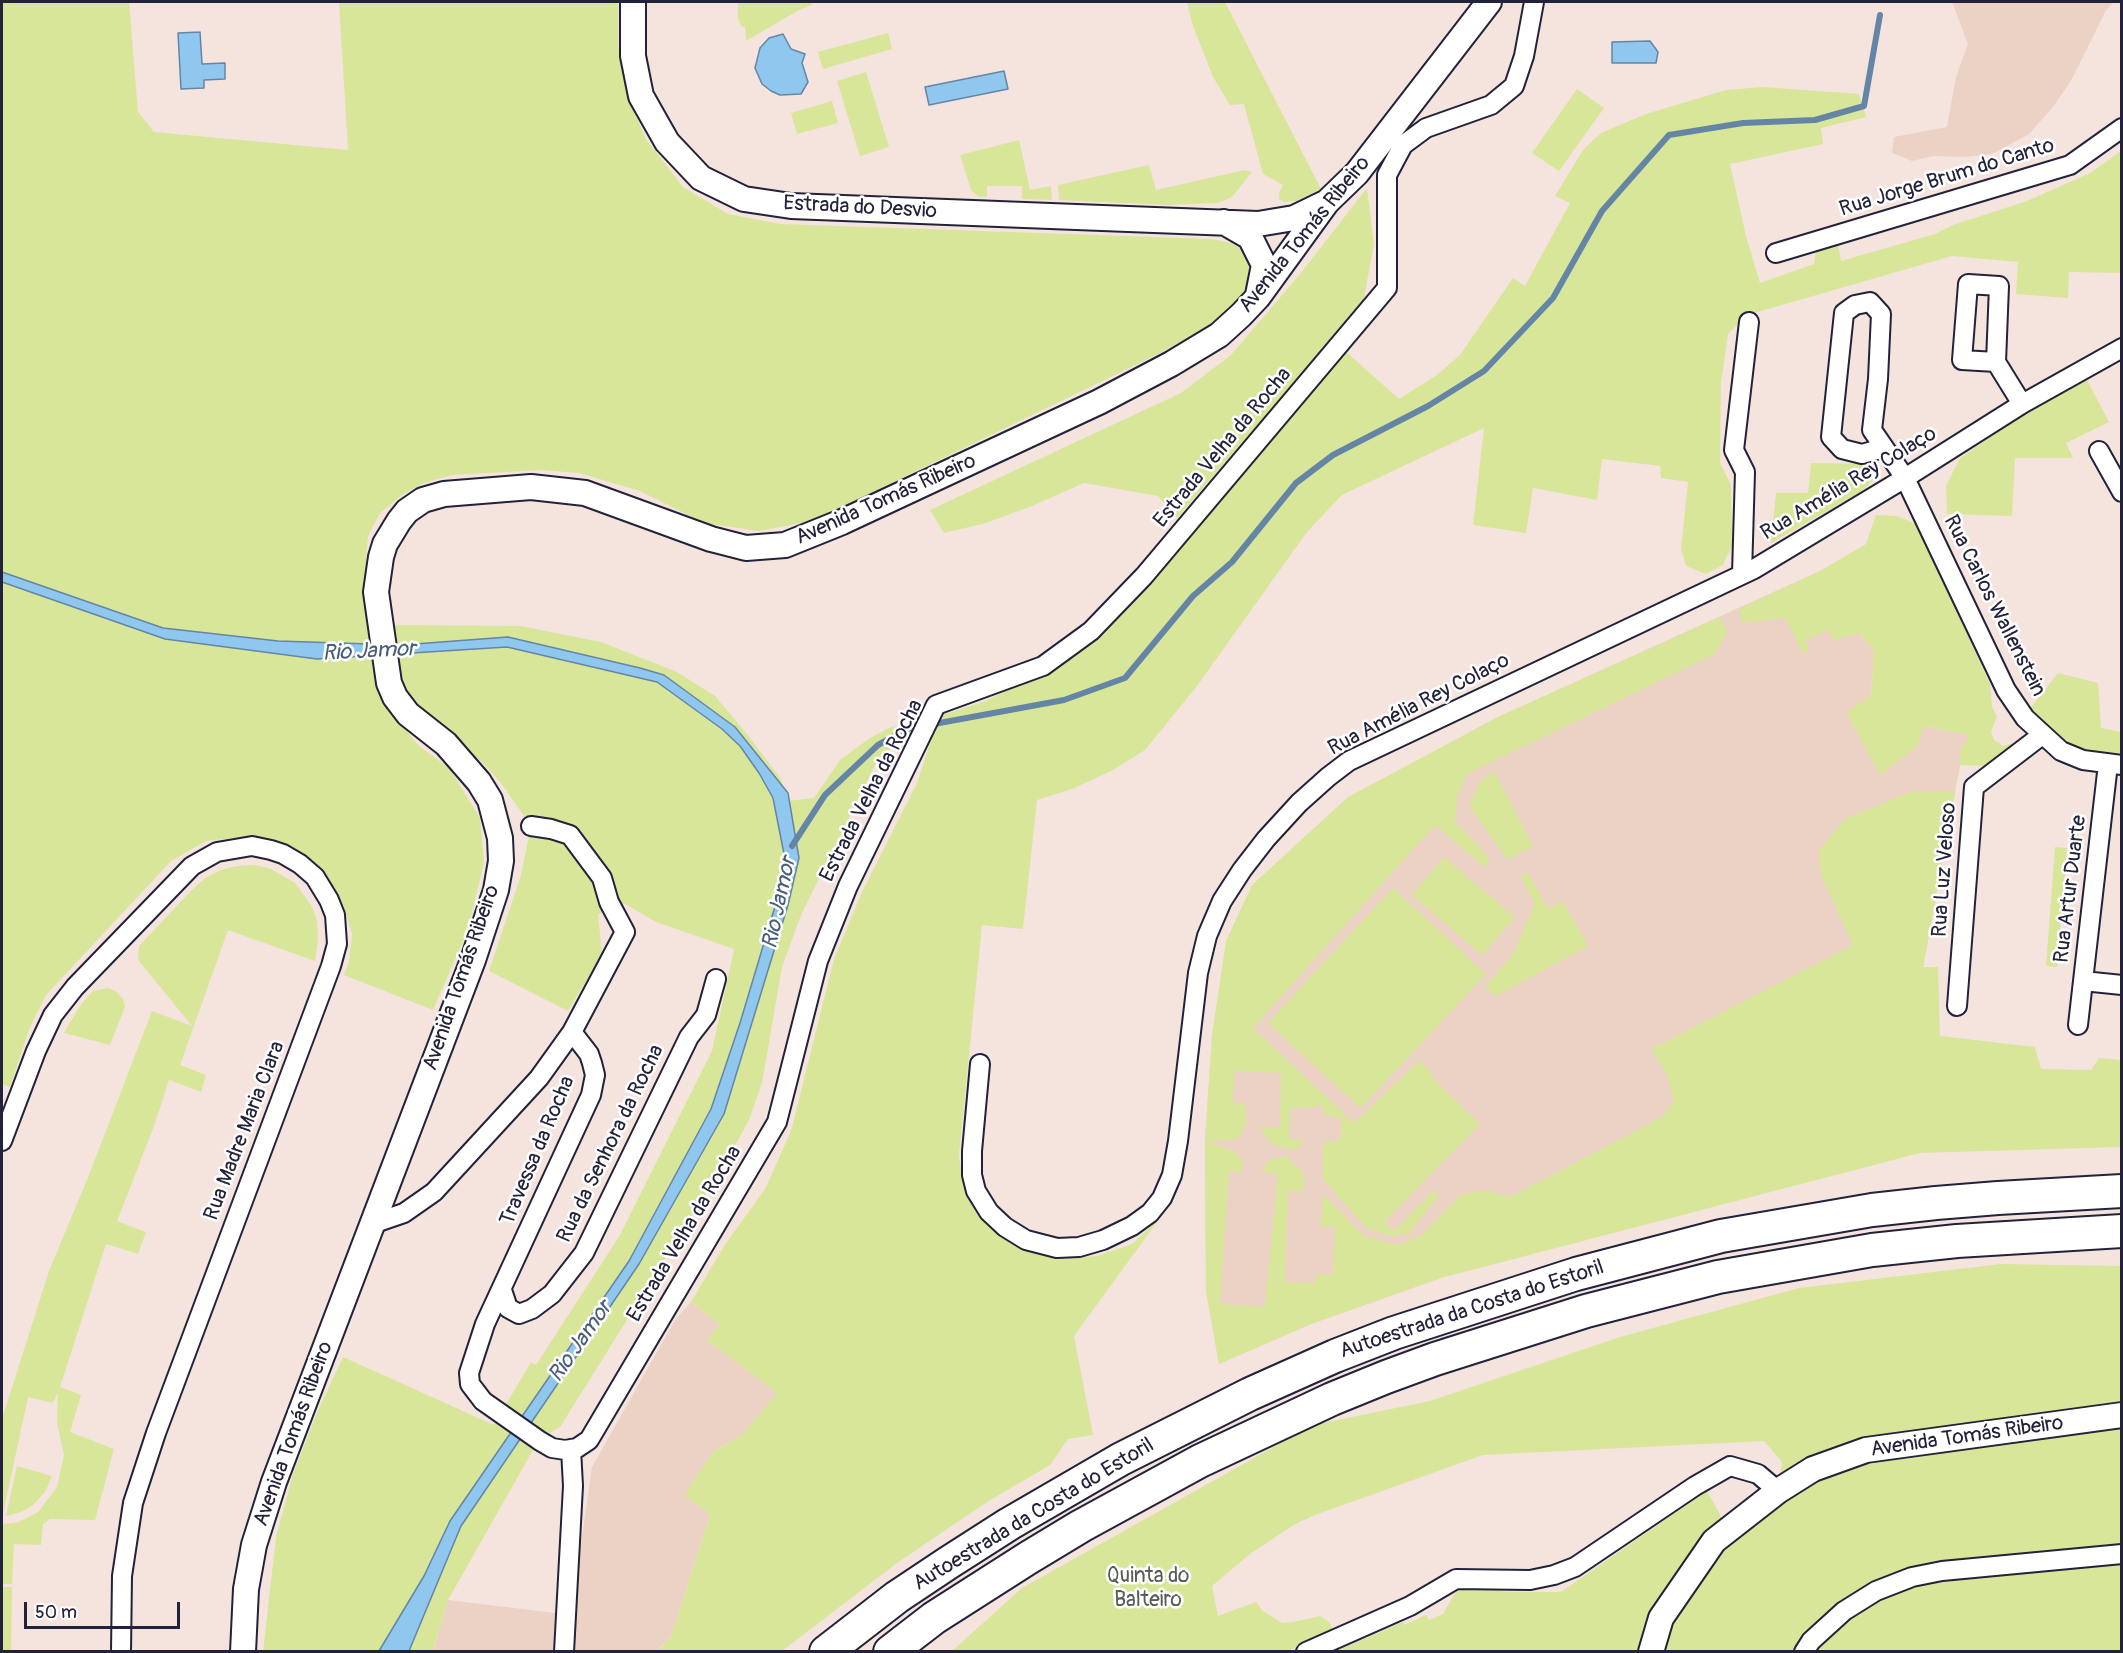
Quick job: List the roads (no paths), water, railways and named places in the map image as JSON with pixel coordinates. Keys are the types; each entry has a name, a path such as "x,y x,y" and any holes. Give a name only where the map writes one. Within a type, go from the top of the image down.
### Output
{"highway":[{"name":"Autoestrada da Costa do Estoril","path":"826,1652 897,1597 948,1563 1009,1524 1121,1459 1250,1394 1335,1356 1394,1333 1565,1277 1721,1236 1872,1210 1998,1197 2121,1191"},
{"name":"Autoestrada da Costa do Estoril","path":"890,1652 934,1618 1019,1563 1200,1461 1332,1399 1435,1359 1586,1311 1718,1277 1872,1250 1957,1241 2121,1231"}],"street":[{"name":"Estrada do Desvio","path":"633,2 633,56 641,96 667,142 701,178 744,199 803,207 1258,224 1294,218 1327,202"},
{"name":"Estrada Velha da Rocha","path":"571,1449 589,1440 777,1122 818,961 848,886 936,705 1043,666 1091,632 1144,576 1387,288 1387,175 1403,145 1426,128 1491,105 1514,86 1524,56 1534,2"},
{"name":"Avenida Tomás Ribeiro","path":"243,1652 246,1588 254,1545 274,1482 473,960 496,890 501,861 500,838 490,800 479,782 446,744 408,714 395,697 389,683 376,592 385,544 399,521 407,511 423,500 444,494 531,487 585,493 711,539 746,548 785,545 853,518 1099,402 1220,334 1258,297 1327,202 1357,173 1485,4"},
{"name":"Rua Jorge Brum do Canto","path":"1776,253 2070,165 2121,128"},
{"name":"Estrada do Desvio","path":"1222,221 1250,237 1264,266 1258,297"},
{"name":"Rua Carlos Wallenstein","path":"1883,448 1862,454 1842,449 1831,437 1844,313 1855,305 1870,302 1881,314 1878,379 1872,430 1905,478 2006,690 2025,718 2061,751 2083,760 2115,764"},
{"path":"1742,574 1745,472 1734,450 1749,322"},
{"name":"Rua Amélia Rey Colaço","path":"980,1064 972,1175 976,1191 989,1212 1005,1227 1026,1240 1057,1248 1079,1247 1103,1240 1132,1226 1150,1213 1162,1198 1172,1175 1198,973 1207,936 1222,901 1266,839 1299,803 1328,777 1349,761 1742,574 1905,478 2022,404 2121,348"},
{"path":"1996,362 2022,404"},
{"path":"2099,451 2121,492"},
{"name":"Rua Luz Veloso","path":"1957,1006 1974,787 2042,735"},
{"name":"Rua Artur Duarte","path":"2115,764 2083,981 2121,985"},
{"path":"372,1224 404,1213 434,1192 539,1078 572,1032 625,932 609,902 603,878 570,835 531,826"},
{"name":"Rua Madre Maria Clara","path":"2,1141 36,1051 53,1015 75,987 192,866 217,852 252,846 283,854 300,864 315,877 329,900 334,915 337,944 331,966 156,1433 134,1503 122,1576 121,1652"},
{"name":"Rua da Senhora da Rocha","path":"502,1290 508,1308 519,1314 532,1309 552,1294 584,1253 689,1037 706,1015 716,979"},
{"path":"2078,1025 2083,981"},
{"name":"Travessa da Rocha","path":"502,1290 591,1095 595,1075 592,1063 572,1032"},
{"path":"502,1290 485,1324 469,1372 470,1384 483,1401 540,1441 552,1448 571,1449 573,1486 564,1652"},
{"name":"Avenida Tomás Ribeiro","path":"1651,1652 1661,1618 1714,1541 1778,1491 1813,1469 1866,1450 2121,1415"},
{"path":"1306,1652 1410,1606 1456,1579 1530,1580 1554,1575 1575,1567 1695,1486 1730,1466 1758,1474 1778,1491"},
{"path":"1804,1652 1811,1641 1844,1611 1876,1591 1912,1577 1942,1571 2121,1554"}],"water":[{"path":"200,32 202,64 225,63 225,79 204,80 204,88 181,89 178,33"},
{"path":"783,34 791,49 805,54 802,63 808,82 801,94 780,95 771,91 762,84 755,68 760,48 769,38"},
{"path":"1650,41 1658,52 1656,63 1612,63 1612,42"},
{"path":"1004,71 1008,89 929,105 925,87"},
{"name":"Rio Jamor","path":"2,572 163,628 278,641 401,645 508,637 640,668 664,675 735,727 788,793 799,858 788,905 724,1114 639,1264 461,1526 409,1651 379,1651 424,1576 450,1521 629,1261 711,1109 776,903 784,854 773,798 740,746 722,729 657,682 507,647 317,659 165,639 2,582"}],"waterway":[{"path":"792,846 825,795 878,745 907,729 1064,700 1125,678 1193,596 1232,562 1296,483 1333,455 1428,406 1484,371 1553,298 1602,211 1669,135 1743,123 1815,120 1864,106 1880,15"}],"park label":[{"name":"Quinta do Balteiro","path":"1148,1589"}]}
